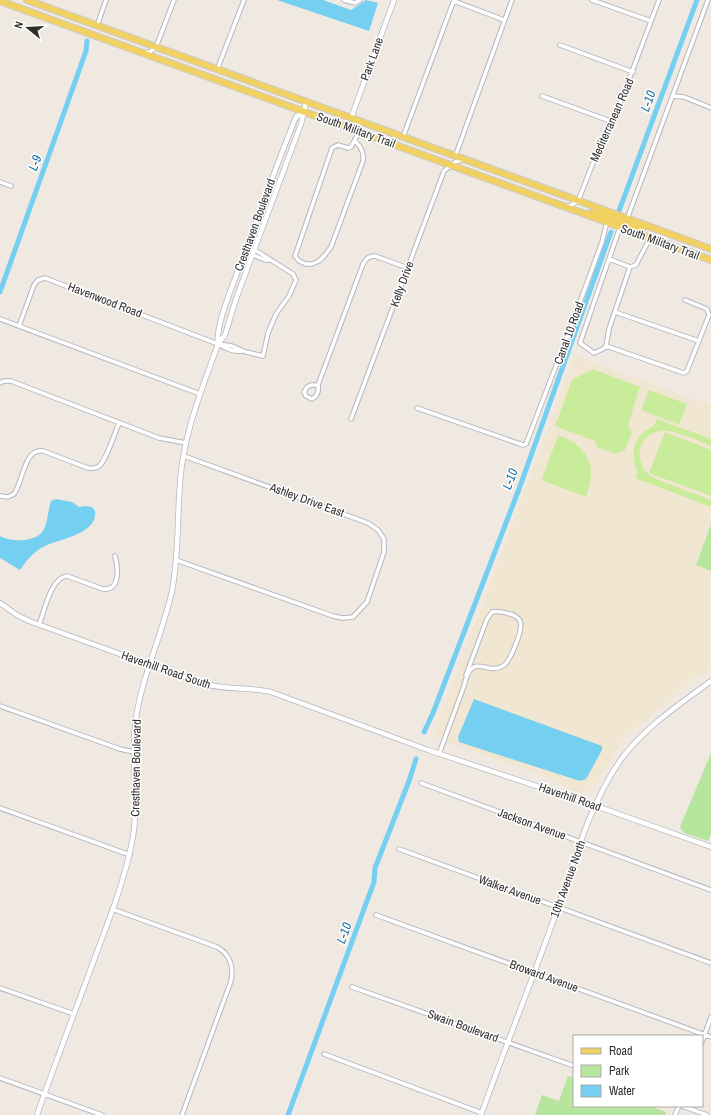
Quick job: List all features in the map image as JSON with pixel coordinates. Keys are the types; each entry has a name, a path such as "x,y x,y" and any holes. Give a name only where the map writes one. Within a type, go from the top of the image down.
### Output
{"main road":[{"name":"South Military Trail","path":"27,0 438,151 711,249"},
{"name":"South Military Trail","path":"0,1 711,260"},
{"path":"27,11 35,10 44,6"},
{"path":"51,20 55,16 69,15"},
{"path":"155,58 169,52"},
{"path":"427,156 437,154 438,151"},
{"path":"585,215 595,213 637,228 646,226"}],"street":[{"path":"97,26 106,0"},
{"path":"138,52 150,52 156,47 174,0"},
{"path":"217,70 244,0"},
{"path":"344,0 352,3 360,0"},
{"name":"Park Lane","path":"351,118 394,0"},
{"path":"403,137 454,0 504,20"},
{"path":"455,157 512,0"},
{"path":"592,0 651,21"},
{"name":"Mediterranean Road","path":"578,201 601,143 610,130 659,0"},
{"path":"627,219 708,0"},
{"path":"560,45 633,72"},
{"path":"542,96 613,122"},
{"path":"672,96 684,97 711,108"},
{"name":"Cresthaven Boulevard","path":"37,1115 112,909 130,855 136,807 134,752 138,709 149,665 168,607 176,560 180,483 191,422 218,344 225,335 301,124 306,102"},
{"name":"Cresthaven Boulevard","path":"218,344 217,337 227,302 268,187 296,117 304,112"},
{"path":"355,141 360,145 363,151 363,161 331,247 319,262 306,264 299,261 295,256 332,148 338,145 351,148 359,132"},
{"path":"450,165 464,160"},
{"name":"Kelly Drive","path":"351,419 444,171 450,165"},
{"path":"0,182 11,186"},
{"path":"563,207 570,206 578,201"},
{"name":"Canal 10 Road","path":"418,408 523,445 526,444 602,242 607,222"},
{"path":"620,227 581,336 580,343 594,353 606,346 609,329 630,267 636,264 650,238"},
{"path":"218,344 227,349 236,351 243,350 263,356 268,333 276,314 289,296 296,280 294,274 271,260 265,260 254,253"},
{"path":"318,385 310,385 306,387 304,392 309,399 315,398 319,391 318,385 366,258 375,256 408,268"},
{"path":"609,261 612,260 630,267"},
{"name":"Havenwood Road","path":"19,326 34,285 38,280 45,278 218,344"},
{"path":"606,346 684,373 687,371 709,311 685,300"},
{"path":"615,312 699,341"},
{"path":"0,319 200,394"},
{"path":"0,383 8,380 159,438 186,443"},
{"path":"0,496 8,497 14,494 29,458 36,451 43,451 88,468 98,466 103,461 119,423"},
{"name":"Ashley Drive East","path":"176,560 331,616 342,618 353,617 367,602 384,552 384,539 378,530 368,523 184,456"},
{"path":"39,625 55,582 63,577 67,576 103,589 112,588 117,579 118,567 115,556"},
{"name":"Haverhill Road South","path":"0,603 17,615 39,625 208,686 251,688 271,692 428,750"},
{"path":"439,754 464,686 466,675 487,619 492,612 496,610 515,616 520,621 521,628 508,661 503,666 497,668 480,665 473,667 466,675"},
{"name":"10th Avenue North","path":"482,1114 535,972 581,842 596,806 618,764 637,741 656,723 711,681"},
{"path":"0,706 120,749 134,752"},
{"name":"Haverhill Road","path":"428,750 596,806 711,847"},
{"name":"Jackson Avenue","path":"421,783 711,890"},
{"path":"0,808 130,855"},
{"name":"Walker Avenue","path":"399,849 711,963"},
{"path":"112,909 217,947 227,956 231,964 232,974 182,1115"},
{"name":"Broward Avenue","path":"376,914 711,1037"},
{"name":"Swain Boulevard","path":"352,987 573,1066"},
{"path":"0,988 74,1014"},
{"path":"703,1040 711,1017"},
{"path":"324,1054 482,1114"},
{"path":"0,1078 102,1115"},
{"path":"685,1107 707,1115"}],"shaded area":[{"path":"575,356 711,405 711,667 690,682 623,740 594,787 581,793 537,774 433,737"}],"green space":[{"path":"593,369 640,387 628,425 632,432 625,450 615,454 597,447 595,441 555,426 572,380"},
{"path":"649,390 687,404 679,425 641,410"},
{"path":"657,419 711,439 711,446 679,434 660,431 651,434 641,445 640,460 643,468 656,479 711,500 711,507 635,478 638,472 634,461 635,445 640,436 653,426"},
{"path":"665,432 711,450 711,496 649,473"},
{"path":"558,436 574,442 582,450 588,460 591,469 591,477 586,497 544,481 542,478"},
{"path":"711,525 711,571 696,565"},
{"path":"711,753 711,834 708,841 684,833 680,827"},
{"path":"568,1076 573,1078 573,1107 653,1107 666,1112 665,1115 535,1115 542,1095 559,1101"}],"water":[{"path":"277,0 323,0 351,10 366,0 378,3 369,31"},
{"path":"56,499 72,502 79,507 92,507 95,511 94,519 84,530 37,550 20,570 0,558 0,536 9,539 24,540 38,535 45,527 51,501"},
{"path":"474,699 602,746 602,750 586,779 580,781 459,742 458,737"}],"waterway":[{"name":"L-10","path":"619,211 697,0"},
{"name":"L-9","path":"0,292 86,51 87,41"},
{"name":"L-10","path":"424,732 433,713 519,489 611,232"},
{"name":"L-10","path":"288,1115 374,882 375,868 416,759"}]}
